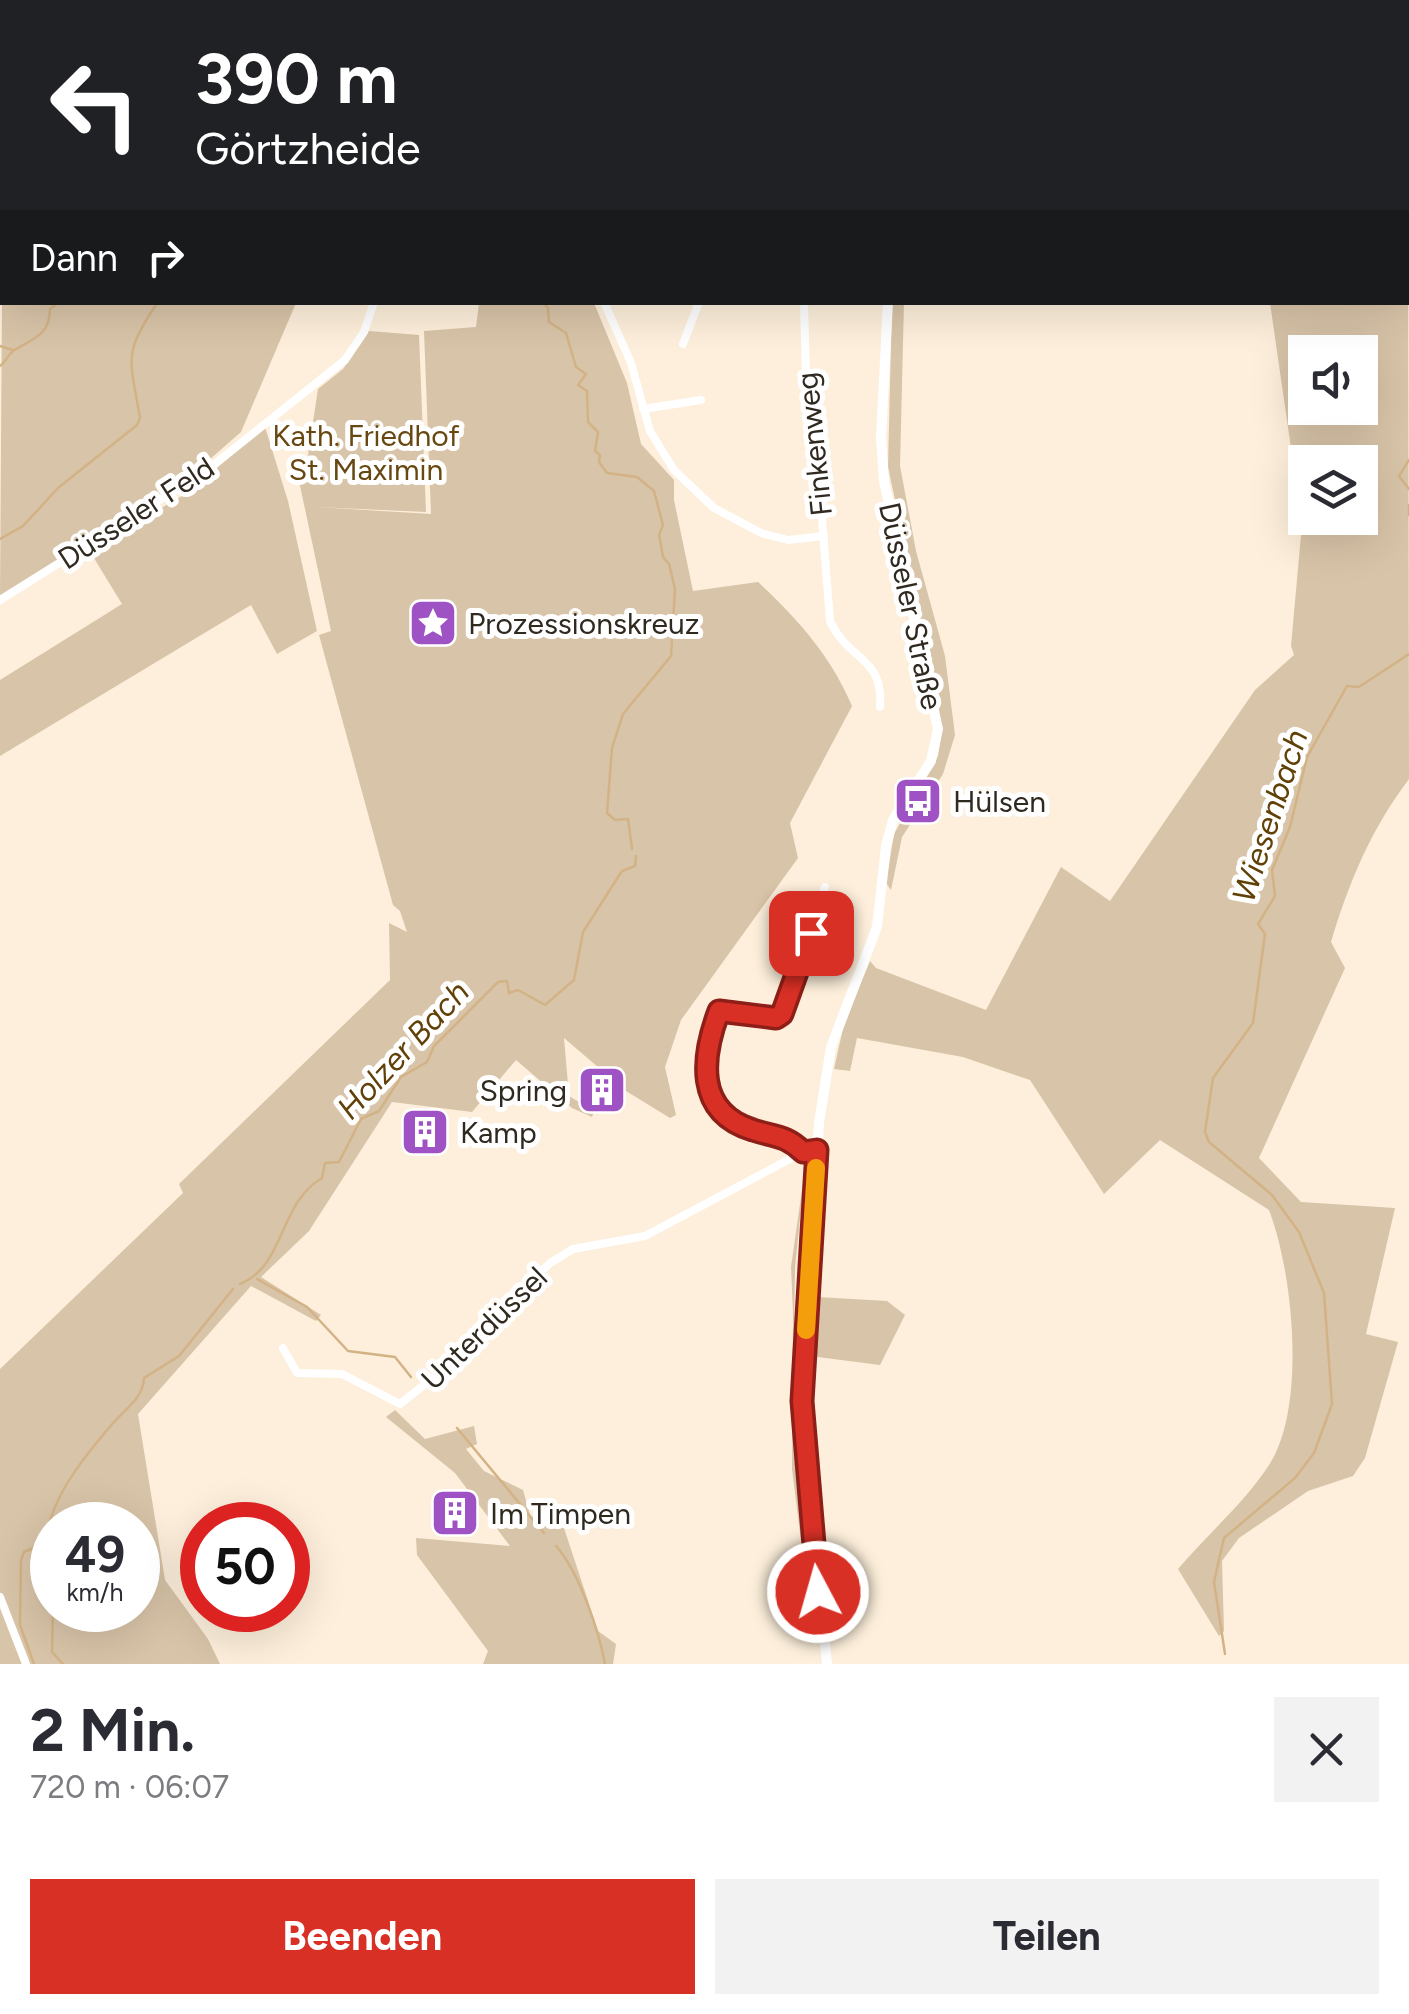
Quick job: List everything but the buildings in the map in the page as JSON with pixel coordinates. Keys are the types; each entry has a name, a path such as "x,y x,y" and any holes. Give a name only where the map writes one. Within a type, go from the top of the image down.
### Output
{"main road":[{"name":"Düsseler Straße","path":"827,1664 803,1432 817,1150 825,1074 842,1013 876,927 890,833 931,761 937,740 936,711 884,481 881,438 888,305"}],"street":[{"name":"Düsseler Feld","path":"0,600 189,484 267,418 345,360 364,332 373,305"},
{"path":"605,305 631,363 643,409 662,455 714,508 760,533 788,540 824,536"},
{"path":"684,344 698,305"},
{"name":"Finkenweg","path":"804,305 806,376 813,403 830,622 848,650 877,672 880,707"},
{"path":"643,409 701,400"},
{"path":"817,1150 803,1152 784,1136 752,1130 730,1117 706,1092 704,1052 719,1011 776,1018 782,1014 825,887"},
{"name":"Unterdüssel","path":"283,1348 297,1374 342,1374 400,1404 434,1378 550,1263 573,1249 645,1236 803,1152"},
{"path":"0,1598 26,1664"}],"green space":[{"path":"2,305 295,305 241,432 177,488 0,597"},
{"name":"Kath. Friedhof St. Maximin","path":"479,305 595,305 627,383 641,444 674,480 674,500 693,591 758,582 823,654 852,706 790,823 798,858 681,1020 665,1067 676,1115 670,1118 626,1091 564,1038 569,1096 594,1111 592,1117 572,1108 516,1060 472,1112 392,1102 309,1231 261,1277 321,1315 316,1321 251,1286 138,1414 152,1502 30,1502 30,1632 160,1632 160,1549 165,1580 180,1601 180,1632 203,1632 220,1664 0,1664 0,1369 183,1193 179,1184 390,980 389,923 407,932 400,911 393,905 319,635 331,631 299,481 304,481 318,389 343,369 369,331 419,335 426,512 316,507 431,514 424,331 476,327"},
{"path":"892,305 904,305 900,466 916,551 945,656 955,735 943,774 902,837 891,890 886,883 894,834 938,756 941,738 929,659 888,467"},
{"path":"1270,305 1408,305 1409,779 1372,837 1345,898 1331,942 1345,968 1259,1158 1301,1202 1395,1208 1366,1334 1398,1342 1365,1458 1353,1476 1308,1491 1239,1538 1222,1561 1224,1631 1219,1636 1178,1569 1249,1492 1281,1440 1292,1375 1292,1339 1284,1268 1269,1210 1160,1140 1104,1194 1030,1080 963,1057 857,1038 850,1071 834,1069 844,1024 870,961 876,968 986,1010 1061,867 1110,901 1255,690 1294,655 1291,646 1301,535 1378,535 1378,445 1291,445"},
{"path":"265,427 288,501 317,631 277,654 251,605 0,756 0,680 122,604 89,550 187,493"},
{"path":"805,1169 795,1268 793,1403 804,1565 792,1469 791,1267"},
{"path":"817,1297 887,1301 905,1315 880,1365 810,1356"},
{"path":"395,1410 425,1439 474,1426 477,1444 466,1449 484,1471 523,1490 531,1518 562,1522 598,1631 616,1644 613,1664 483,1664 488,1651 417,1555 416,1538 510,1546 455,1473 386,1417"}],"waterway":[{"path":"0,366 14,350 40,334 55,305"},
{"path":"0,539 23,526 58,488 137,425 140,418 132,357 139,334 156,305"},
{"name":"Holzer Bach","path":"546,305 549,322 566,333 576,367 586,374 578,385 587,391 588,422 598,432 595,451 600,455 599,462 607,473 637,477 654,491 663,525 659,535 663,557 669,564 675,589 671,656 623,714 612,748 607,813 615,820 628,819 632,849"},
{"path":"0,346 13,350"},
{"name":"Wiesenbach","path":"1409,460 1399,476 1409,489"},
{"name":"Wiesenbach","path":"1409,505 1409,515"},
{"name":"Wiesenbach","path":"1225,1654 1214,1582 1224,1538 1295,1478 1314,1453 1332,1404 1324,1293 1299,1232 1272,1195 1209,1142 1205,1132 1213,1078 1253,1023 1265,934 1258,924 1275,896 1272,870 1290,827 1307,757 1347,686 1359,687 1409,654"},
{"name":"Holzer Bach","path":"240,1284 266,1263 297,1203 322,1178 325,1163 339,1162 361,1119 379,1111 401,1077 427,1062 434,1046 498,982 507,981 509,993 518,990 545,1005 574,980 583,932 622,871 635,866 636,856"},
{"path":"257,1279 307,1307 348,1351 395,1357 411,1377"},
{"name":"Holzer Bach","path":"58,1502 73,1473 137,1397 144,1378 179,1356 233,1289"},
{"path":"457,1428 544,1533"},
{"path":"556,1546 587,1602 605,1664"},
{"path":"30,1549 21,1560 20,1625 34,1664"},
{"name":"Holzer Bach","path":"52,1632 52,1652 63,1664"}],"slow traffic":[{"path":"806,1330 816,1168"}],"place":[{"name":"Prozessionskreuz","path":"433,623"},
{"name":"Hülsen","path":"918,801"},
{"name":"Spring","path":"602,1090"},
{"name":"Kamp","path":"425,1132"},
{"name":"Im Timpen","path":"455,1513"}],"route":[{"path":"811,933 782,1014 776,1018 719,1011 704,1052 704,1072 706,1092 730,1117 752,1130 784,1136 803,1152 817,1150 802,1401 818,1592"}]}
